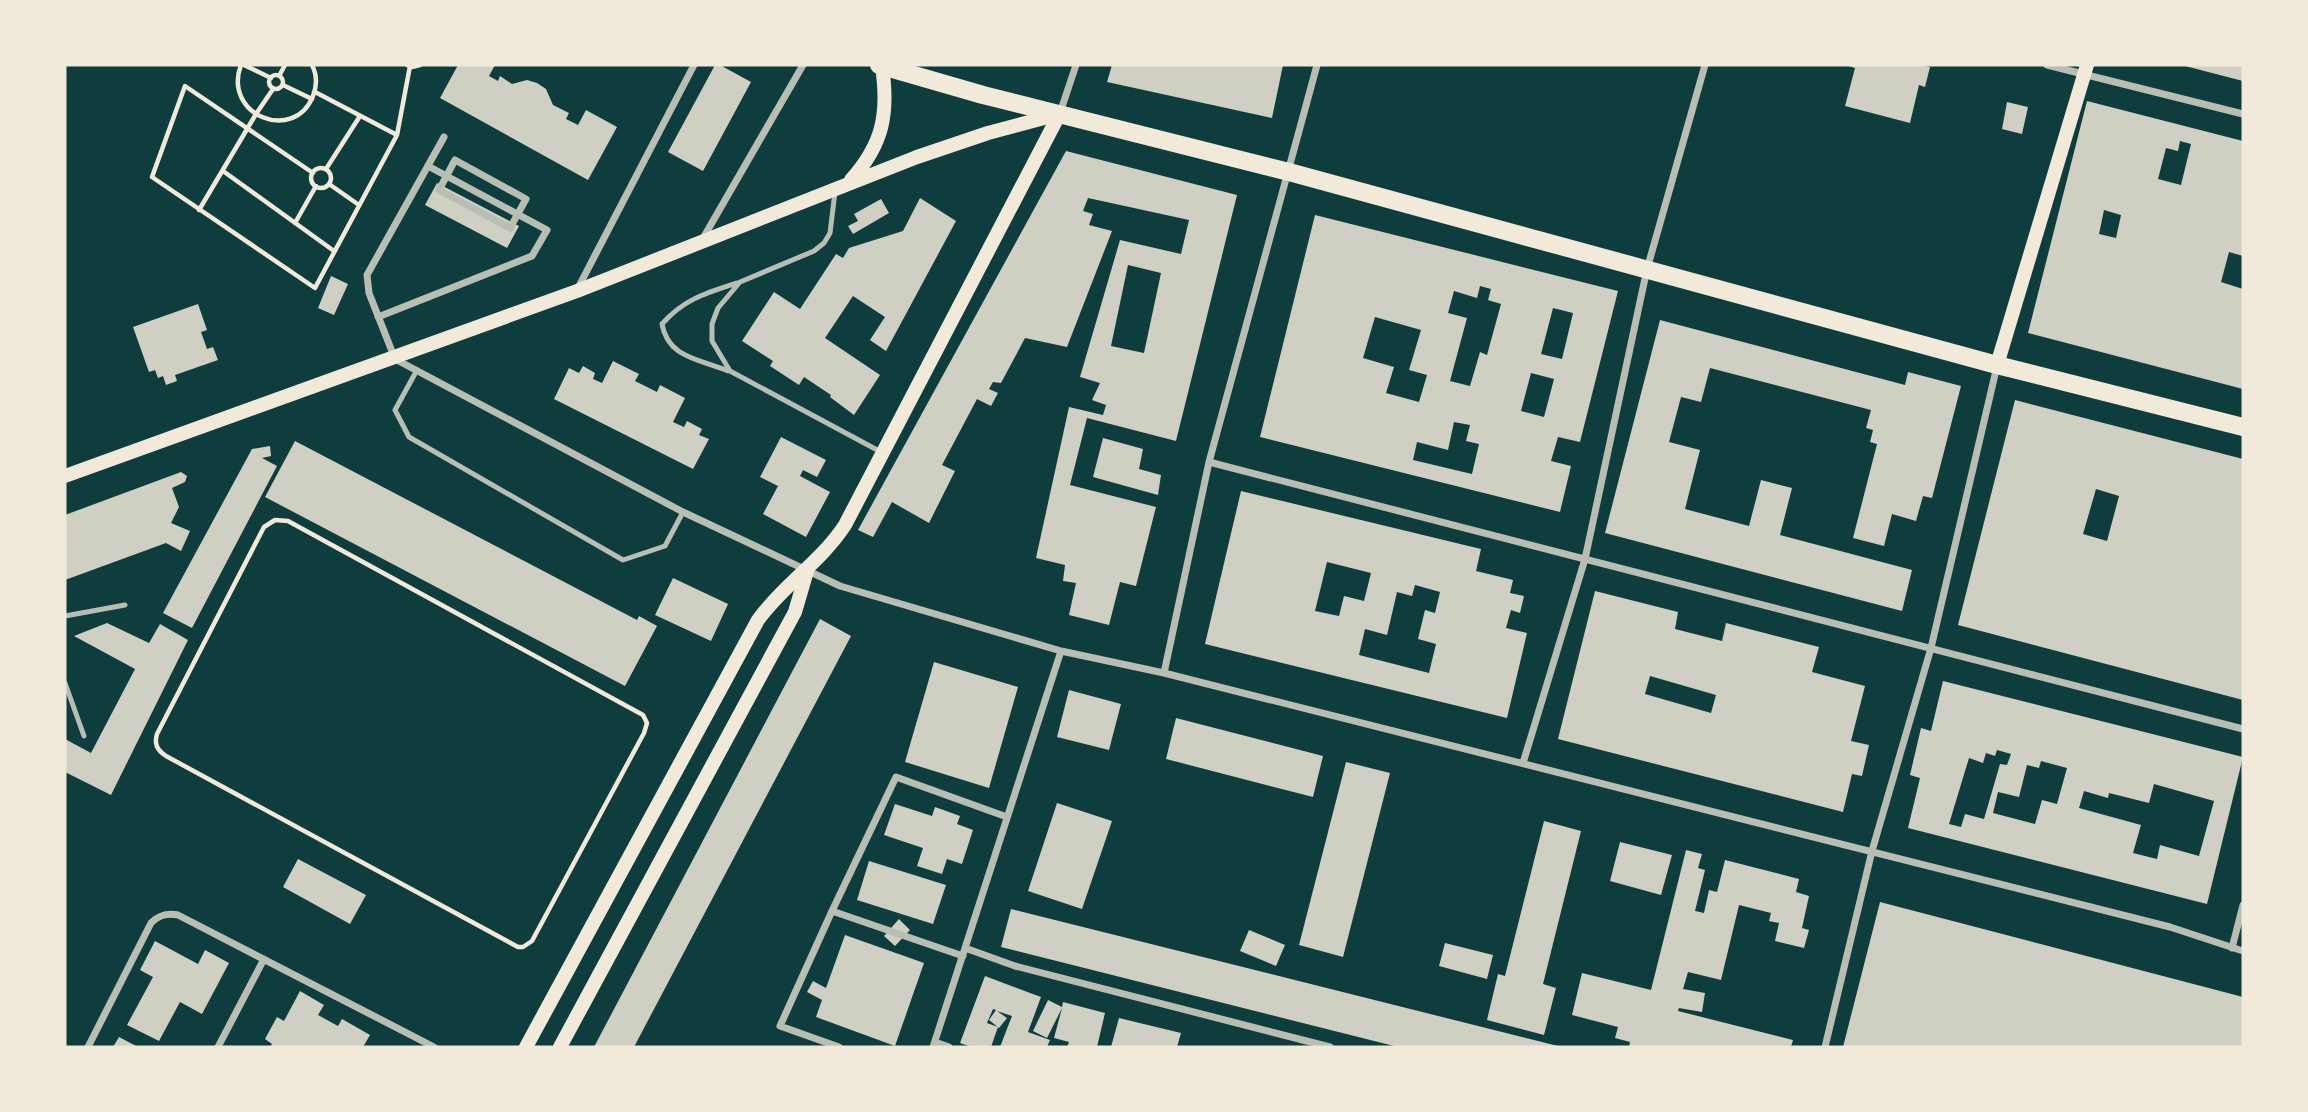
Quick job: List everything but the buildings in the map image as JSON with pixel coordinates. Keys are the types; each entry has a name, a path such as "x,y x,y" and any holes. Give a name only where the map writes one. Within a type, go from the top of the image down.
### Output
{"main road":[{"path":"841,186 865,164 878,142 885,117 886,92 881,65 983,95 1289,172 1997,365 2243,427"},
{"path":"1997,365 2086,70"},
{"path":"65,476 395,359 577,291 917,157 1060,113"},
{"path":"526,1047 758,620 788,585 807,571 834,542 845,525 1060,113"},
{"path":"560,1047 795,612 807,571"}],"street":[{"path":"577,291 694,65"},
{"path":"700,244 803,65"},
{"path":"1060,113 1076,65"},
{"path":"1164,673 1209,462 1317,65"},
{"path":"1523,763 1584,559 1647,270 1705,65"},
{"path":"2047,65 2086,70 2243,114"},
{"path":"444,137 367,275 369,293 395,359 683,512 807,571 850,590 1061,651 1164,673 1872,851 2170,927 2243,951"},
{"path":"455,160 526,199 510,228 439,190 447,176 455,160"},
{"path":"378,317 532,256 547,230 428,166"},
{"path":"1825,1047 1872,851 1931,648 1997,365"},
{"path":"1209,462 2243,729"},
{"path":"950,1047 934,1045 1061,651"},
{"path":"839,1047 780,1026 896,777 1007,817"},
{"path":"2232,948 2243,905"},
{"path":"832,911 963,956"},
{"path":"88,1047 147,929 156,918 170,914 178,915 434,1047"},
{"path":"965,947 1015,965 1330,1047"},
{"path":"218,1047 264,959"}],"lane":[{"path":"841,186 830,233 824,243 814,251 740,282 694,297 672,312 662,324 664,338 678,353 730,372 883,453"},
{"path":"730,372 712,341 712,324 718,308 740,282"},
{"path":"417,370 395,410 409,437 623,560 665,546 683,512"},
{"path":"65,616 125,605"},
{"path":"65,683 84,736"}],"path":[{"path":"271,78 243,65 237,84 240,94 256,114 269,120 289,119 299,115 312,99 316,79 312,65 318,65"},
{"path":"279,76 285,65"},
{"path":"313,173 185,86 152,177 315,288 397,135 408,65 420,65"},
{"path":"273,89 269,83 275,75 283,79 283,85"},
{"path":"283,85 312,99"},
{"path":"200,211 256,114 273,89 283,85"},
{"path":"315,92 397,135"},
{"path":"326,169 360,116"},
{"path":"319,168 326,169 331,175 329,184 324,188 316,186 312,180 313,173 319,168"},
{"path":"223,171 334,251"},
{"path":"329,184 359,205"},
{"path":"295,223 316,186"},
{"path":"275,520 288,521 643,715 647,723 644,733 529,943 518,947 166,756 158,749 155,740 157,734 263,531 275,520"}]}
